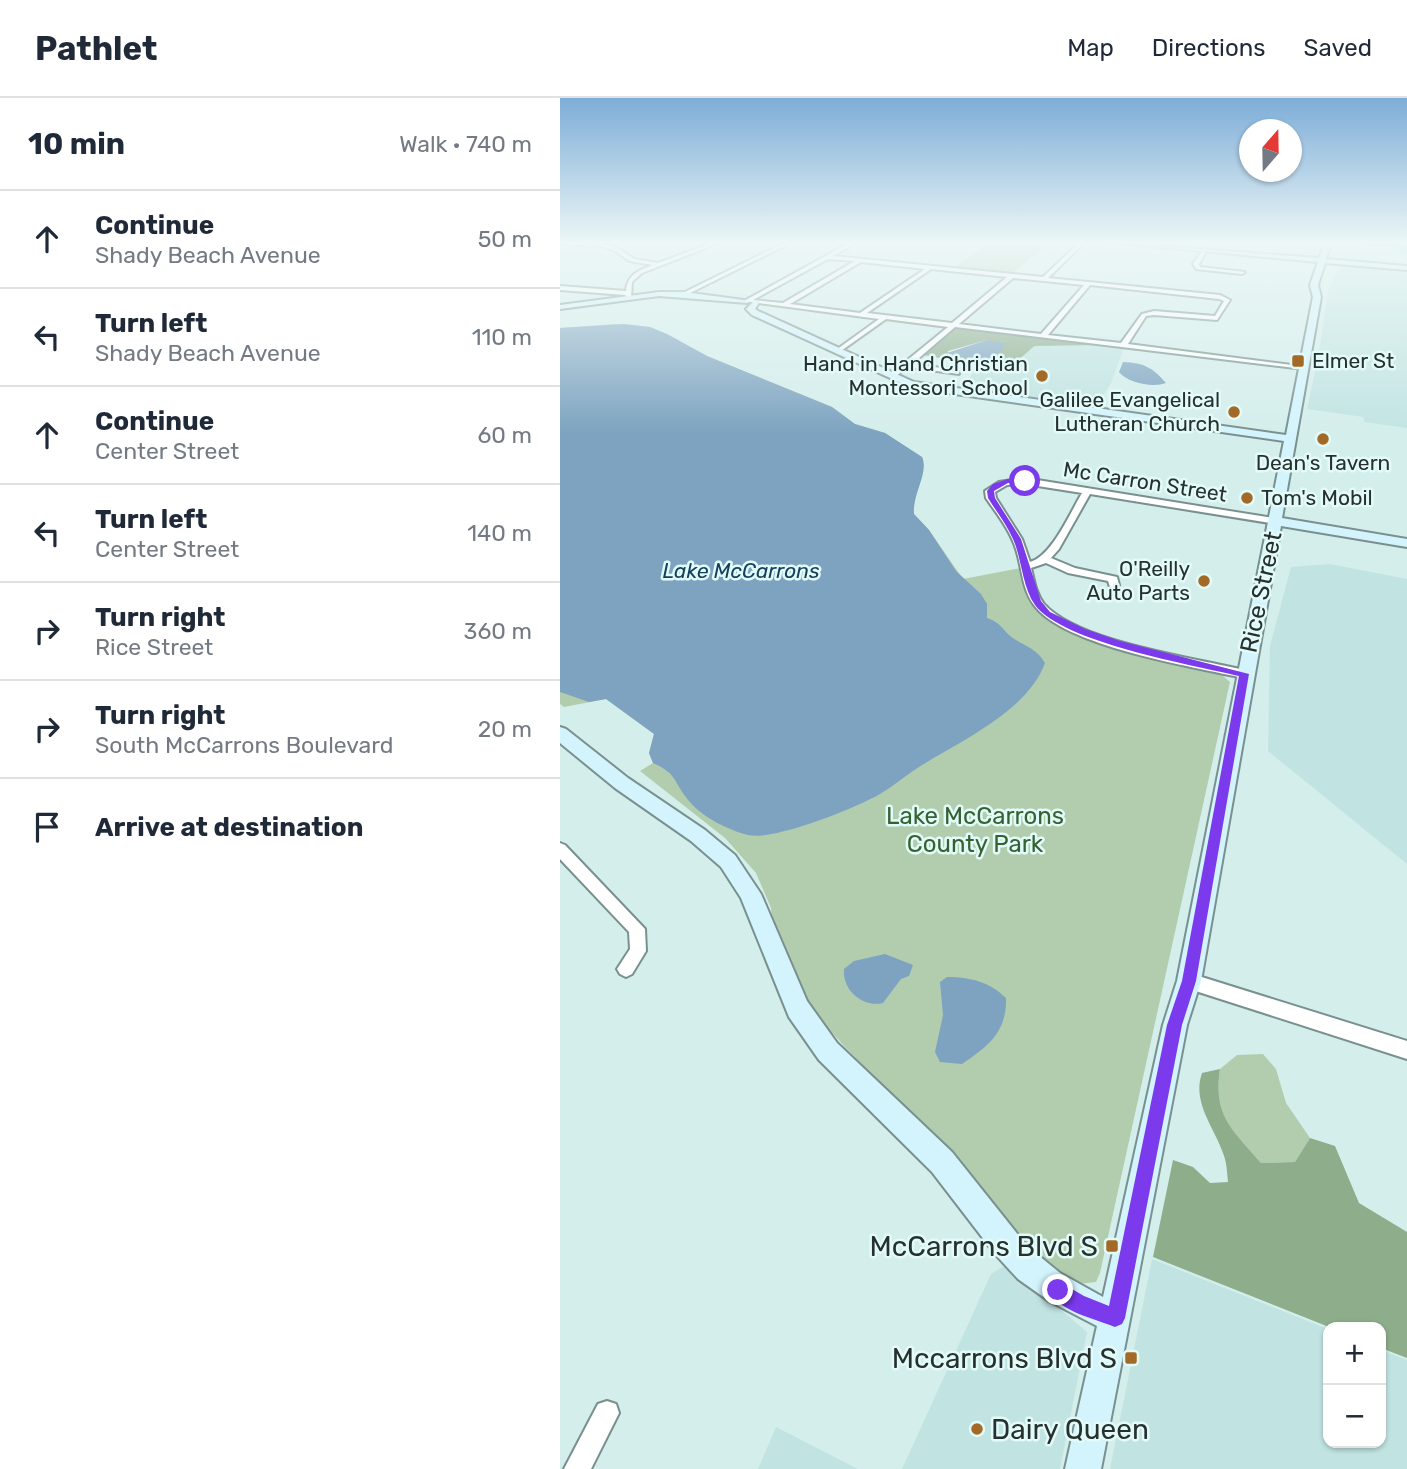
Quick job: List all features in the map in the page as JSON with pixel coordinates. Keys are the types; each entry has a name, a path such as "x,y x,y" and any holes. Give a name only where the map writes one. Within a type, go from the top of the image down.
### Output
{"main road":[{"name":"Rice Street","path":"1304,367 1314,306"}],"street":[{"path":"751,306 750,309 755,313 892,377 936,391 1291,439"},
{"path":"783,306 1304,367"},
{"path":"861,315 874,306"},
{"path":"892,377 977,306"},
{"path":"1043,336 1069,306"},
{"path":"1123,346 1147,313 1217,318 1222,306"},
{"path":"838,351 884,318"},
{"path":"907,365 956,372"},
{"name":"Rice Street","path":"1083,1469 1175,1025 1189,981 1244,674 1304,367"},
{"name":"Mc Carron Street","path":"1027,566 1017,539 991,498 990,491 996,485 1008,481 1088,490 1276,521"},
{"path":"1088,490 1054,549 1045,559 1027,566 1037,601 1046,614 1117,643 1244,674"},
{"path":"1276,521 1407,543"},
{"path":"1045,559 1072,571 1114,578"},
{"path":"560,733 641,797 689,828 727,861 744,882 784,980 811,1031 941,1161 982,1213 1000,1241 1030,1270 1078,1303 1115,1318"},
{"path":"560,849 637,929 638,950 626,969"},
{"path":"1189,981 1407,1050"},
{"path":"577,1469 607,1413"}],"shaded area":[{"path":"1326,306 1407,306 1407,428 1364,422 1364,417 1307,409"},
{"name":"Hand in Hand Christian Montessori School","path":"1031,336 1124,348 1111,383 1093,410 955,392 982,364 1010,358"},
{"path":"1330,564 1407,579 1407,864 1268,751 1270,646 1291,567"},
{"path":"1152,1259 1323,1327 1323,1448 1386,1448 1386,1352 1407,1360 1407,1469 1110,1469"},
{"path":"1007,1264 1087,1332 1060,1469 902,1469 991,1274"},
{"path":"776,1427 858,1469 758,1469"}],"green space":[{"name":"Lake McCarrons County Park","path":"615,324 650,327 667,334 707,356 832,407 855,424 885,433 922,457 924,463 914,514 929,530 963,579 1021,568 1025,592 1031,604 1046,618 1067,630 1120,649 1222,675 1230,682 1096,1282 1078,1284 1050,1267 993,1210 954,1158 814,1012 787,964 773,929 771,908 756,873 725,838 640,771 653,763 649,753 654,734 606,699 564,707 560,704 560,328"},
{"path":"952,329 1096,345 1035,346 1018,359 983,365 923,355","holes":["987,340 999,354 977,359 948,354 948,351"]},
{"path":"1263,1054 1276,1069 1286,1103 1310,1138 1295,1162 1261,1163 1233,1131 1222,1110 1219,1099 1220,1069 1237,1055"},
{"path":"1220,1069 1219,1099 1222,1110 1233,1131 1261,1163 1295,1162 1310,1138 1335,1146 1359,1203 1407,1232 1407,1358 1386,1350 1386,1322 1323,1322 1323,1325 1153,1257 1173,1160 1193,1167 1210,1183 1228,1182 1225,1159 1202,1106 1202,1073"}],"water":[{"name":"Lake McCarrons","path":"624,324 650,327 707,356 832,407 855,424 885,433 922,457 924,463 914,514 929,530 956,571 981,594 987,604 987,618 1033,650 1045,663 1023,696 991,724 880,794 815,822 760,836 732,830 694,807 671,775 653,763 649,753 654,734 606,699 589,702 560,692 560,328"},
{"path":"987,340 1005,343 996,356 988,359 971,359 947,353"},
{"path":"1123,362 1147,367 1166,383 1148,385 1134,382 1119,372"},
{"path":"885,954 913,965 909,976 901,979 883,1003 861,1000 846,984 844,969 854,961"},
{"path":"947,977 979,982 1006,998 1003,1021 994,1038 962,1064 940,1062 935,1052 943,1015 940,982"}],"place":[{"name":"Elmer St","path":"1298,361"},
{"name":"Hand in Hand Christian Montessori School","path":"1042,376"},
{"name":"Galilee Evangelical Lutheran Church","path":"1234,412"},
{"name":"Dean's Tavern","path":"1323,439"},
{"name":"Tom's Mobil","path":"1247,498"},
{"name":"O'Reilly Auto Parts","path":"1204,581"},
{"name":"McCarrons Blvd S","path":"1112,1246"},
{"name":"Mccarrons Blvd S","path":"1131,1358"},
{"name":"Dairy Queen","path":"977,1429"}],"route":[{"path":"1025,481 1008,481 996,485 990,491 991,498 1017,539 1032,589 1046,614 1082,631 1117,643 1244,674 1189,981 1175,1025 1115,1318 1078,1303 1058,1290"}]}
